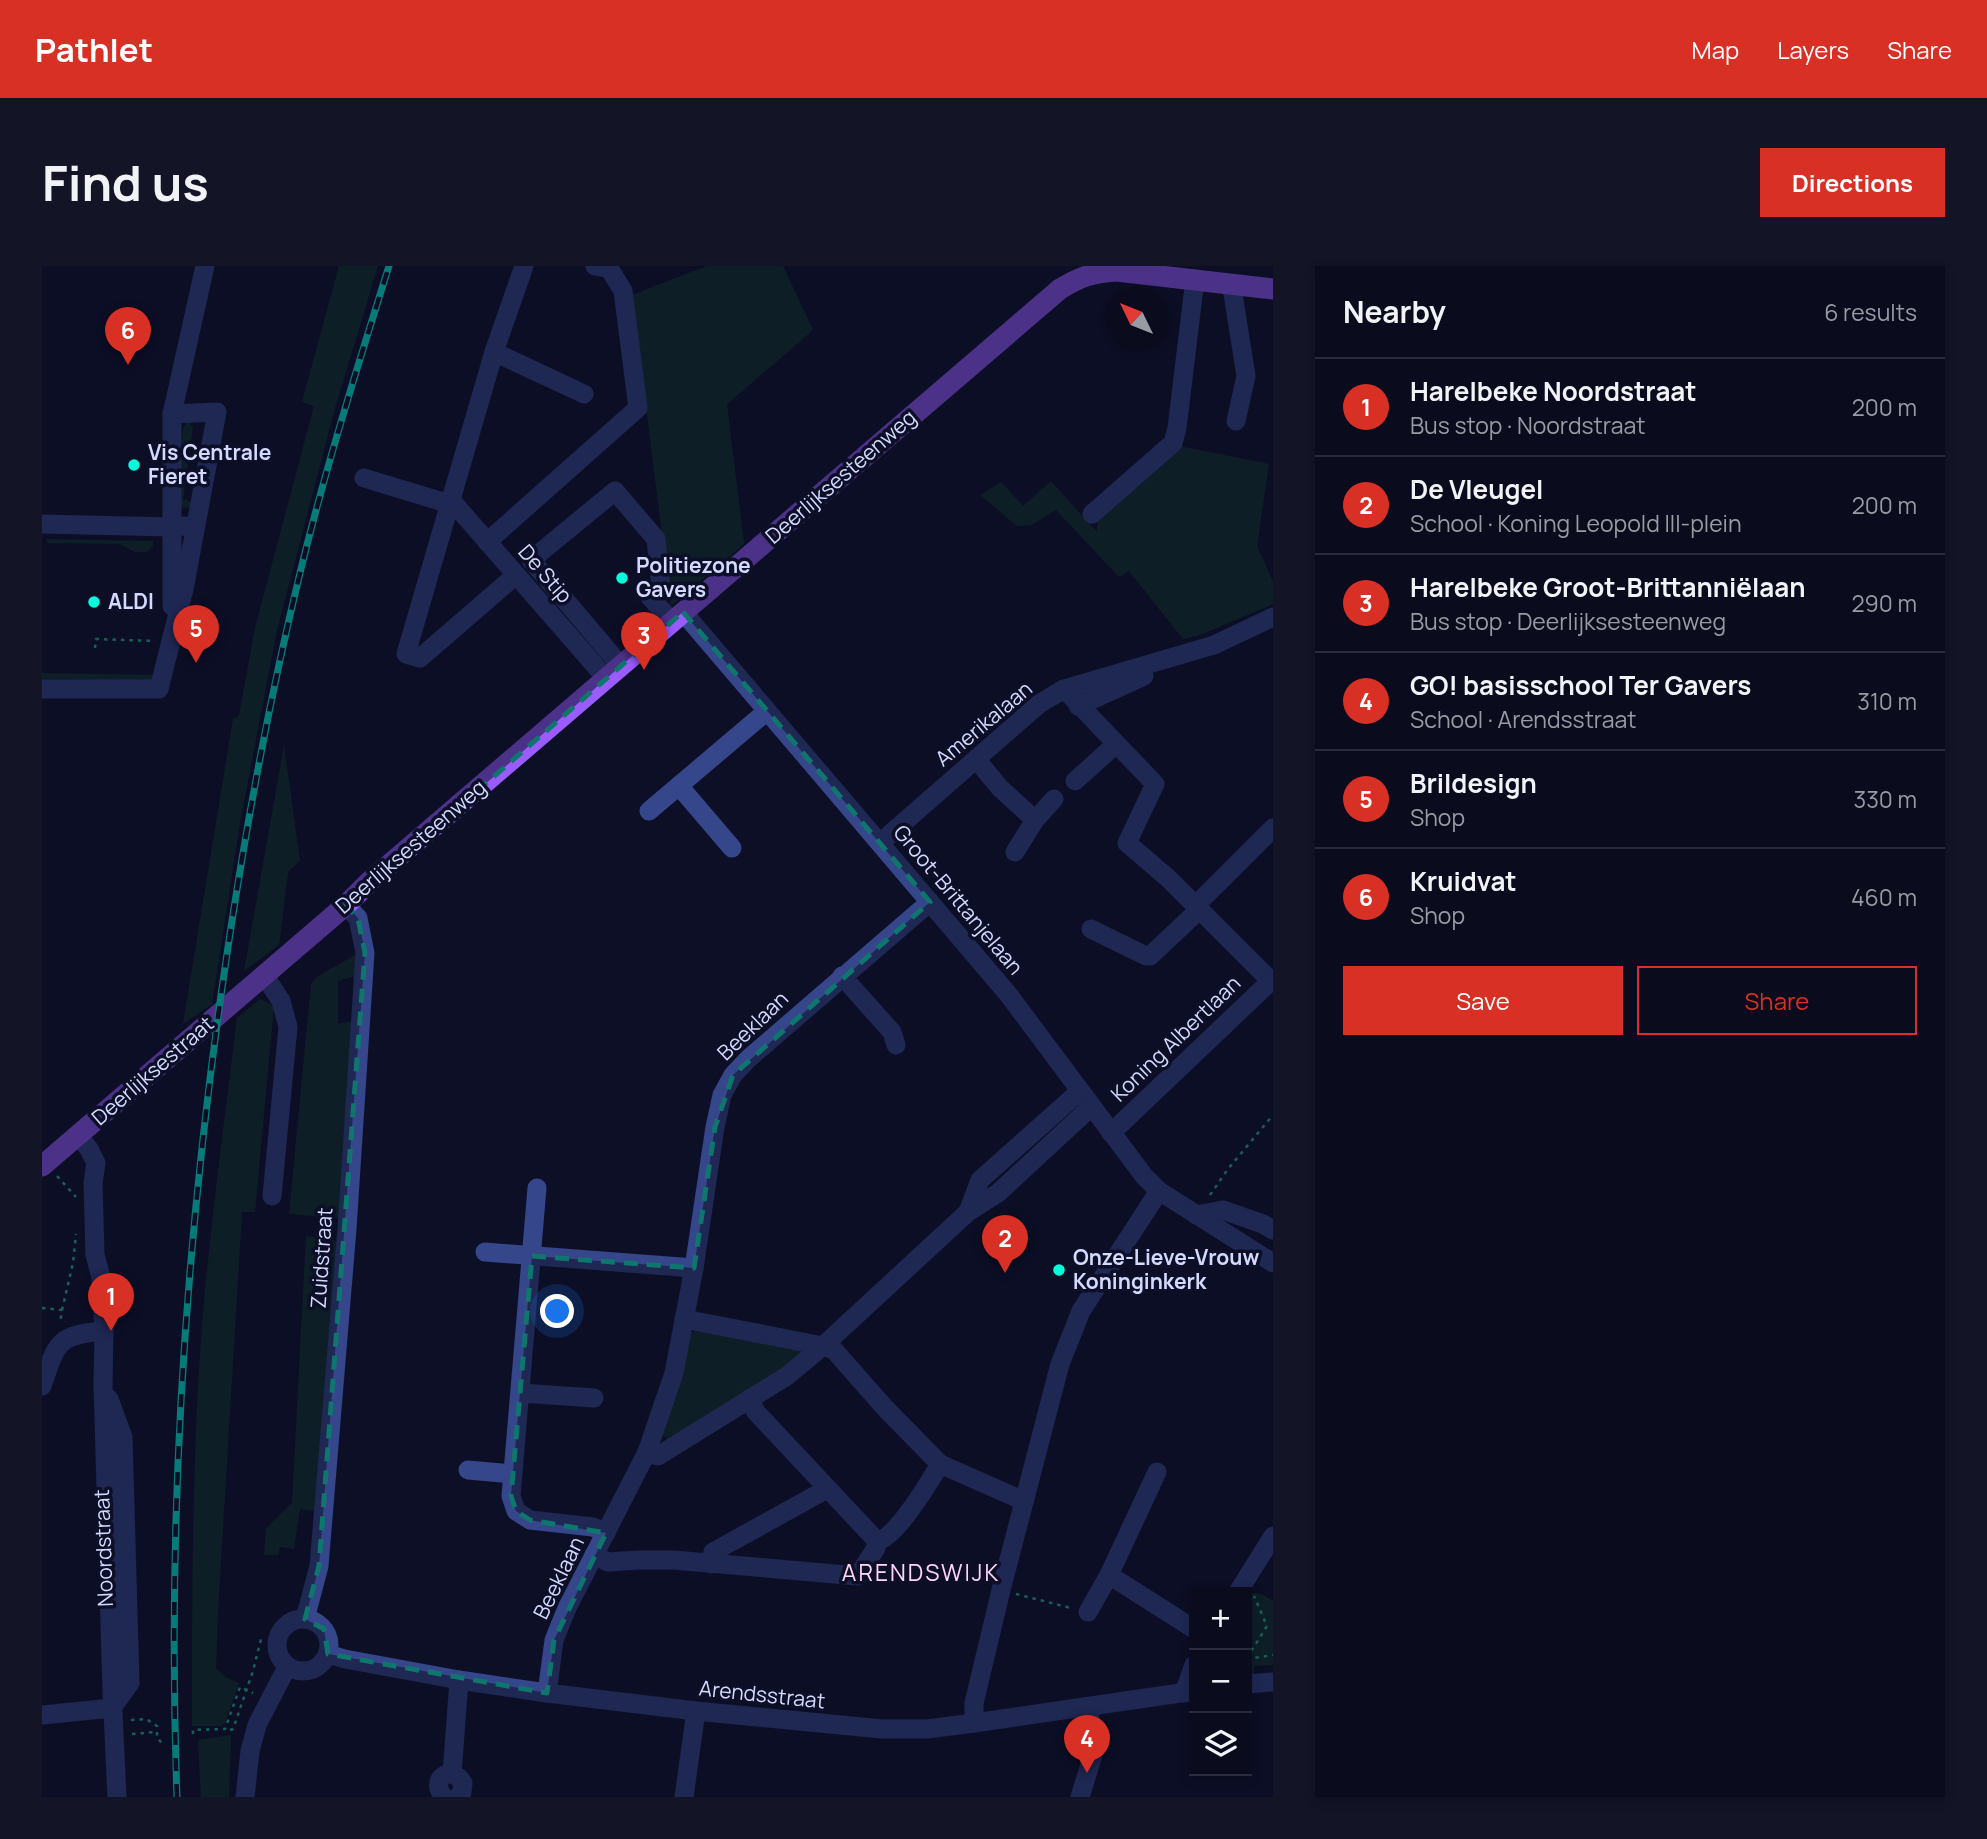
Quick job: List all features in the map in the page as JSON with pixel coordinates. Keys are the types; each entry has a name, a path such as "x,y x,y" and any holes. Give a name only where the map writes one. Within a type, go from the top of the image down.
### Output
{"main road":[{"name":"Deerlijksesteenweg","path":"264,975 1060,289 1099,269 1273,289"},
{"name":"Deerlijksestraat","path":"44,1164 264,975"}],"street":[{"path":"172,639 172,415 205,266"},
{"path":"516,575 420,658 406,654 494,352 524,266"},
{"path":"487,542 638,408 623,291 602,267"},
{"path":"1092,514 1173,443 1195,279"},
{"path":"1235,284 1233,294 1246,376 1236,421"},
{"path":"494,352 584,394"},
{"path":"42,689 159,689 184,589 217,412 172,415"},
{"path":"364,478 450,502"},
{"name":"Groot-Brittanjelaan","path":"614,672 531,559 615,491 656,539 661,588 650,597 678,617 767,711 880,843 1008,994 1144,1177 1159,1191 1273,1264"},
{"name":"De Stip","path":"450,502 516,575 614,672"},
{"path":"42,524 196,526"},
{"name":"Amerikalaan","path":"1078,706 1273,617"},
{"name":"Amerikalaan","path":"880,843 1039,704 1064,689 1214,645"},
{"path":"1064,689 1155,784 1127,843 1198,907 1272,980"},
{"path":"649,811 767,711"},
{"path":"1075,781 1116,744"},
{"path":"975,759 1000,788 1034,820"},
{"path":"679,786 732,848"},
{"path":"1014,852 1034,820 1054,799"},
{"path":"1091,929 1150,956 1273,828"},
{"name":"Beeklaan","path":"547,1693 554,1640 567,1608 648,1452 674,1373 722,1095 733,1075 748,1059 930,902"},
{"name":"Zuidstraat","path":"305,1619 319,1566 347,1230 365,953 358,919 346,905"},
{"path":"264,975 281,1001 288,1027 272,1196"},
{"path":"842,976 892,1032 896,1045"},
{"name":"Koning Albertlaan","path":"1111,1133 1272,980"},
{"path":"648,1452 657,1456 787,1376 824,1346 968,1212 980,1180 1085,1099"},
{"name":"Noordstraat","path":"78,1135 96,1163 93,1183 95,1255 101,1277 103,1385 123,1437 130,1683 112,1708"},
{"path":"537,1188 511,1496 516,1511 530,1520 593,1527 606,1533"},
{"path":"974,1723 974,1703 1001,1590 1060,1364 1081,1311 1159,1191"},
{"path":"1196,1215 1223,1210 1273,1230"},
{"path":"485,1252 694,1268"},
{"path":"684,1319 834,1350 885,1408 940,1464 1024,1501"},
{"path":"42,1386 53,1353 70,1336 104,1331"},
{"path":"521,1393 594,1398"},
{"path":"594,1555 608,1562 674,1560 858,1576 877,1548 877,1541 756,1412 750,1399"},
{"path":"877,1541 892,1533 940,1464"},
{"path":"468,1470 513,1474"},
{"path":"1088,1612 1109,1575 1157,1472"},
{"path":"711,1564 713,1552 827,1489"},
{"path":"1242,1586 1273,1536"},
{"path":"1109,1575 1189,1626"},
{"path":"305,1619 317,1623 324,1629 329,1646 328,1654 324,1661 310,1671 294,1671 282,1662 276,1649 279,1634 284,1626 292,1621 305,1619"},
{"name":"Arendsstraat","path":"328,1654 345,1660 547,1693 881,1729 927,1729 1189,1692"},
{"path":"244,1797 250,1751 257,1725 287,1667"},
{"path":"452,1774 459,1679"},
{"path":"1252,1684 1273,1682"},
{"path":"1080,1797 1093,1755 1089,1707"},
{"path":"42,1716 112,1708 117,1797"},
{"path":"684,1797 696,1711"},
{"path":"444,1797 438,1789 439,1782 445,1775 452,1774 458,1776 463,1783 458,1797"}],"path":[{"path":"95,649 96,639 172,639"},
{"path":"1196,1215 1228,1169 1273,1115"},
{"path":"44,1164 79,1201"},
{"path":"60,1326 73,1264 77,1226"},
{"path":"42,1308 62,1310"},
{"path":"1242,1586 1267,1626 1252,1651"},
{"path":"1001,1590 1088,1612"},
{"path":"230,1730 233,1729 253,1671 261,1640"},
{"path":"1252,1658 1273,1655"},
{"path":"193,1734 193,1730 225,1729 240,1687"},
{"path":"137,1720 146,1719 157,1726 157,1737 163,1745"},
{"path":"114,1734 154,1732"}],"highlighted area":[{"path":"683,612 930,902 733,1075 715,1127 694,1268 532,1256 511,1496 516,1511 530,1520 606,1533 554,1640 547,1693 328,1654 324,1629 305,1619 319,1566 365,953 358,918 346,905"}],"green space":[{"path":"339,266 378,266 335,408 277,630 240,823 212,1004 183,1024 233,719 239,716 255,628 314,406 302,402"},
{"path":"707,266 783,266 813,330 727,404 744,544 671,606 632,295"},
{"path":"188,422 193,427 183,499 192,502 189,508 177,507 183,428"},
{"path":"1179,446 1269,464 1257,546 1273,582 1273,604 1200,635 1183,639 1129,571 1119,577 1056,510 1031,525 1017,526 980,495 1001,482 1023,506 1051,481 1097,532 1099,517"},
{"path":"47,539 153,541 153,546 147,552 135,552 120,544 47,543"},
{"path":"42,669 43,673 155,675 153,681 42,679"},
{"path":"284,746 300,861 288,872 279,945 244,971"},
{"path":"357,954 356,976 338,981 338,1024 353,1021 341,1218 289,1214 311,984 318,976"},
{"path":"260,999 274,1006 255,1212 242,1212 216,1668 225,1677 239,1683 225,1723 221,1726 192,1726 194,1484 204,1299 237,1018"},
{"path":"306,1236 338,1243 316,1508 313,1511 300,1509 294,1549 280,1547 278,1555 264,1555 266,1529 292,1503"},
{"path":"695,1331 802,1347 804,1355 672,1441 661,1435 691,1333"},
{"path":"1252,1593 1261,1594 1273,1601 1273,1665 1254,1666 1252,1675 1252,1608"},
{"path":"231,1735 229,1797 201,1797 198,1740"}],"railway":[{"path":"177,1797 174,1596 181,1395 197,1194 221,995 255,783 276,678 331,457 389,266"}],"place":[{"name":"Kruidvat","path":"128,365"},
{"name":"Vis Centrale Fieret","path":"134,465"},
{"name":"Politiezone Gavers","path":"622,578"},
{"name":"ALDI","path":"94,602"},
{"name":"Brildesign","path":"196,663"},
{"name":"Harelbeke Groot-Brittanniëlaan","path":"644,670"},
{"name":"Onze-Lieve-Vrouw Koninginkerk","path":"1059,1270"},
{"name":"De Vleugel","path":"1005,1273"},
{"name":"Harelbeke Noordstraat","path":"111,1331"},
{"name":"GO! basisschool Ter Gavers","path":"1087,1773"}],"district":[{"name":"ARENDSWIJK","path":"921,1573"}]}
